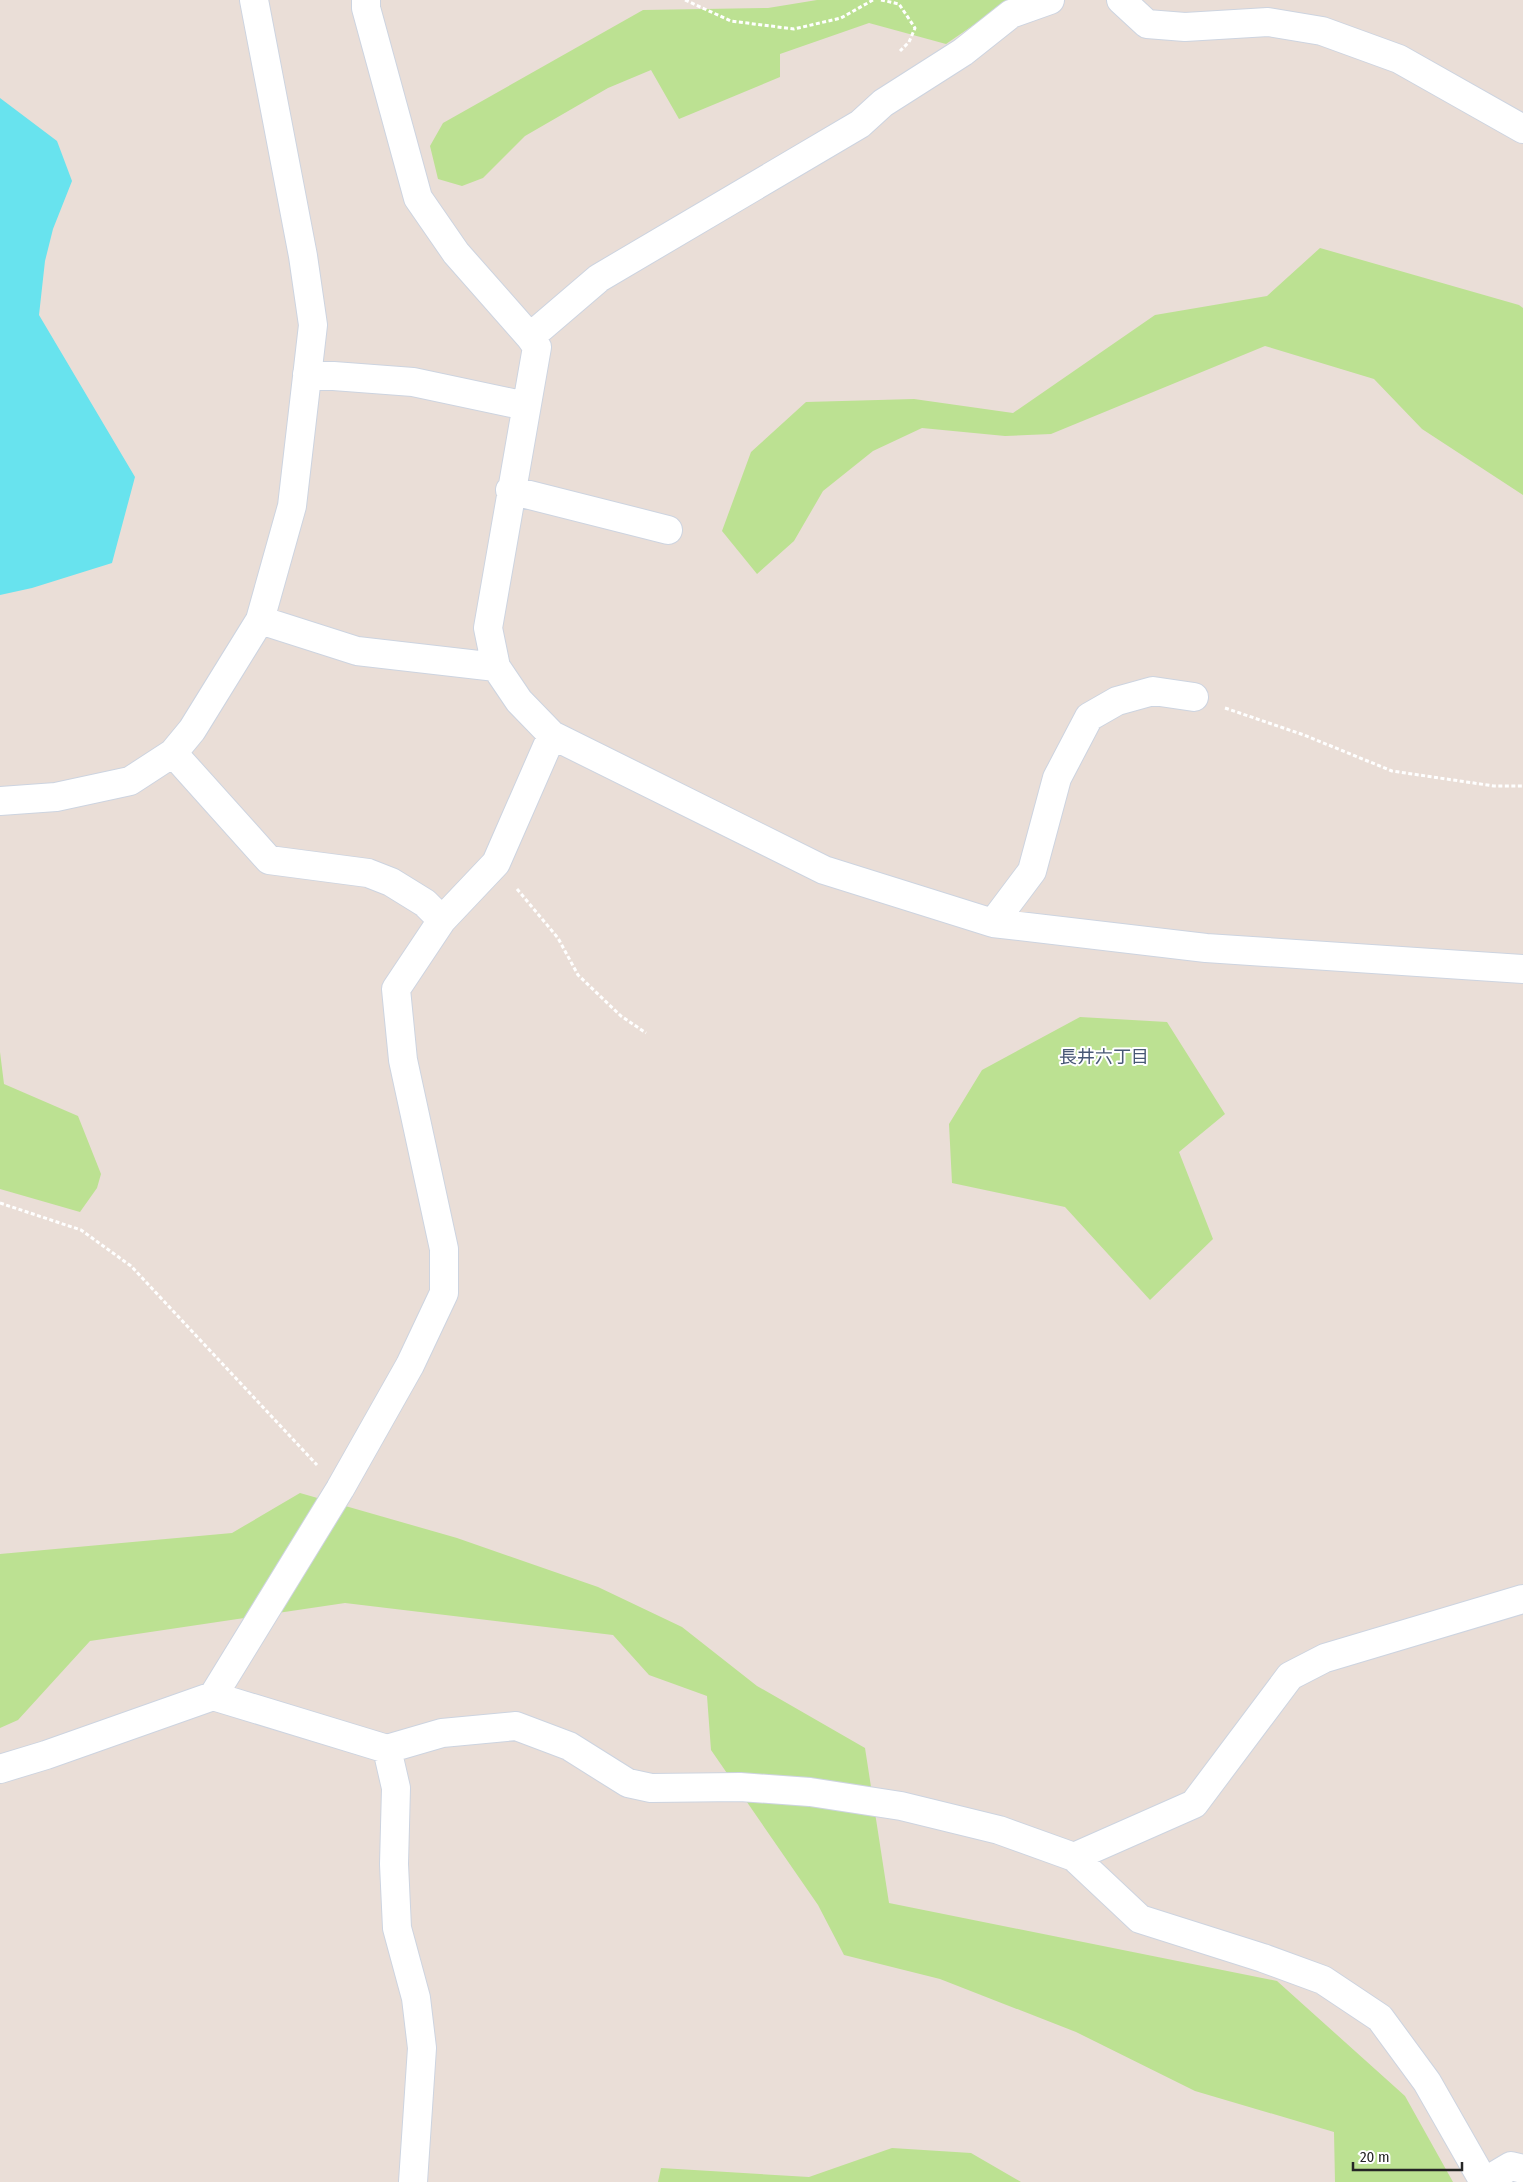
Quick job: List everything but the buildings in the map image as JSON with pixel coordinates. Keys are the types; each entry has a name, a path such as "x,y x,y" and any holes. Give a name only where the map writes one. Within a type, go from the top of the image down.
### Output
{"street":[{"path":"0,801 56,797 130,781 173,754 196,723 260,620 292,506 313,325 303,256 254,0"},
{"path":"366,0 366,8 418,198 456,252 537,347 510,490 488,628 496,667 519,701 552,735 824,870 993,923 1206,948 1523,969"},
{"path":"530,337 599,278 860,124 883,102 963,52 1011,14 1050,0"},
{"path":"1121,0 1147,24 1185,27 1268,22 1322,31 1399,59 1523,129"},
{"path":"307,374 413,382 526,406"},
{"path":"510,490 668,530"},
{"path":"260,620 357,651 496,667"},
{"path":"993,923 1032,870 1057,778 1089,717 1117,701 1153,691 1194,697"},
{"path":"213,1696 340,1489 410,1365 444,1293 444,1249 402,1060 396,989 442,920 496,863 552,735"},
{"path":"173,754 269,860 368,873 391,882 425,903 442,920"},
{"path":"1074,1857 1194,1804 1290,1676 1325,1658 1523,1599"},
{"path":"0,1769 46,1755 213,1696 387,1749 442,1733 516,1726 568,1746 628,1783 651,1788 740,1787 810,1792 901,1806 999,1830 1074,1857 1140,1919 1263,1958 1323,1980 1380,2018 1427,2082 1484,2182 1511,2166 1523,2169"},
{"path":"387,1749 396,1788 394,1864 397,1928 416,1998 422,2048 413,2182"}],"path":[{"path":"686,0 730,21 794,30 841,18 873,0"},
{"path":"881,0 898,4 915,28 909,42 897,54"},
{"path":"1194,697 1304,735 1392,771 1494,786 1523,786"},
{"path":"496,863 558,938 578,975 621,1016 646,1033"},
{"path":"0,1203 81,1230 131,1266 340,1489"}],"green space":[{"path":"817,0 1010,0 946,44 869,23 780,54 780,77 679,119 651,70 608,88 525,136 483,178 462,186 438,179 430,146 443,123 643,10 768,8"},
{"path":"1320,248 1519,305 1523,308 1523,495 1422,429 1374,379 1265,346 1051,434 1005,436 922,428 873,451 823,491 794,541 757,574 722,531 751,452 806,402 914,399 1013,413 1155,315 1267,296"},
{"path":"1080,1017 1167,1022 1225,1114 1179,1152 1213,1239 1150,1300 1065,1207 952,1183 949,1124 982,1070"},
{"path":"0,1052 4,1084 78,1116 101,1174 97,1188 80,1212 0,1189"},
{"path":"300,1493 457,1538 598,1587 682,1627 757,1686 865,1748 889,1903 1277,1981 1405,2096 1453,2182 1335,2182 1334,2132 1195,2091 1076,2032 940,1979 844,1955 818,1905 711,1750 707,1696 649,1675 613,1635 345,1603 90,1641 18,1720 0,1728 0,1554 232,1533"},
{"path":"892,2148 971,2153 1021,2182 658,2182 661,2168 809,2177"}],"water":[{"path":"0,98 57,141 72,181 53,229 45,261 39,315 135,477 112,563 32,588 0,595"}],"district":[{"name":"長井六丁目","path":"1104,1057"}]}
